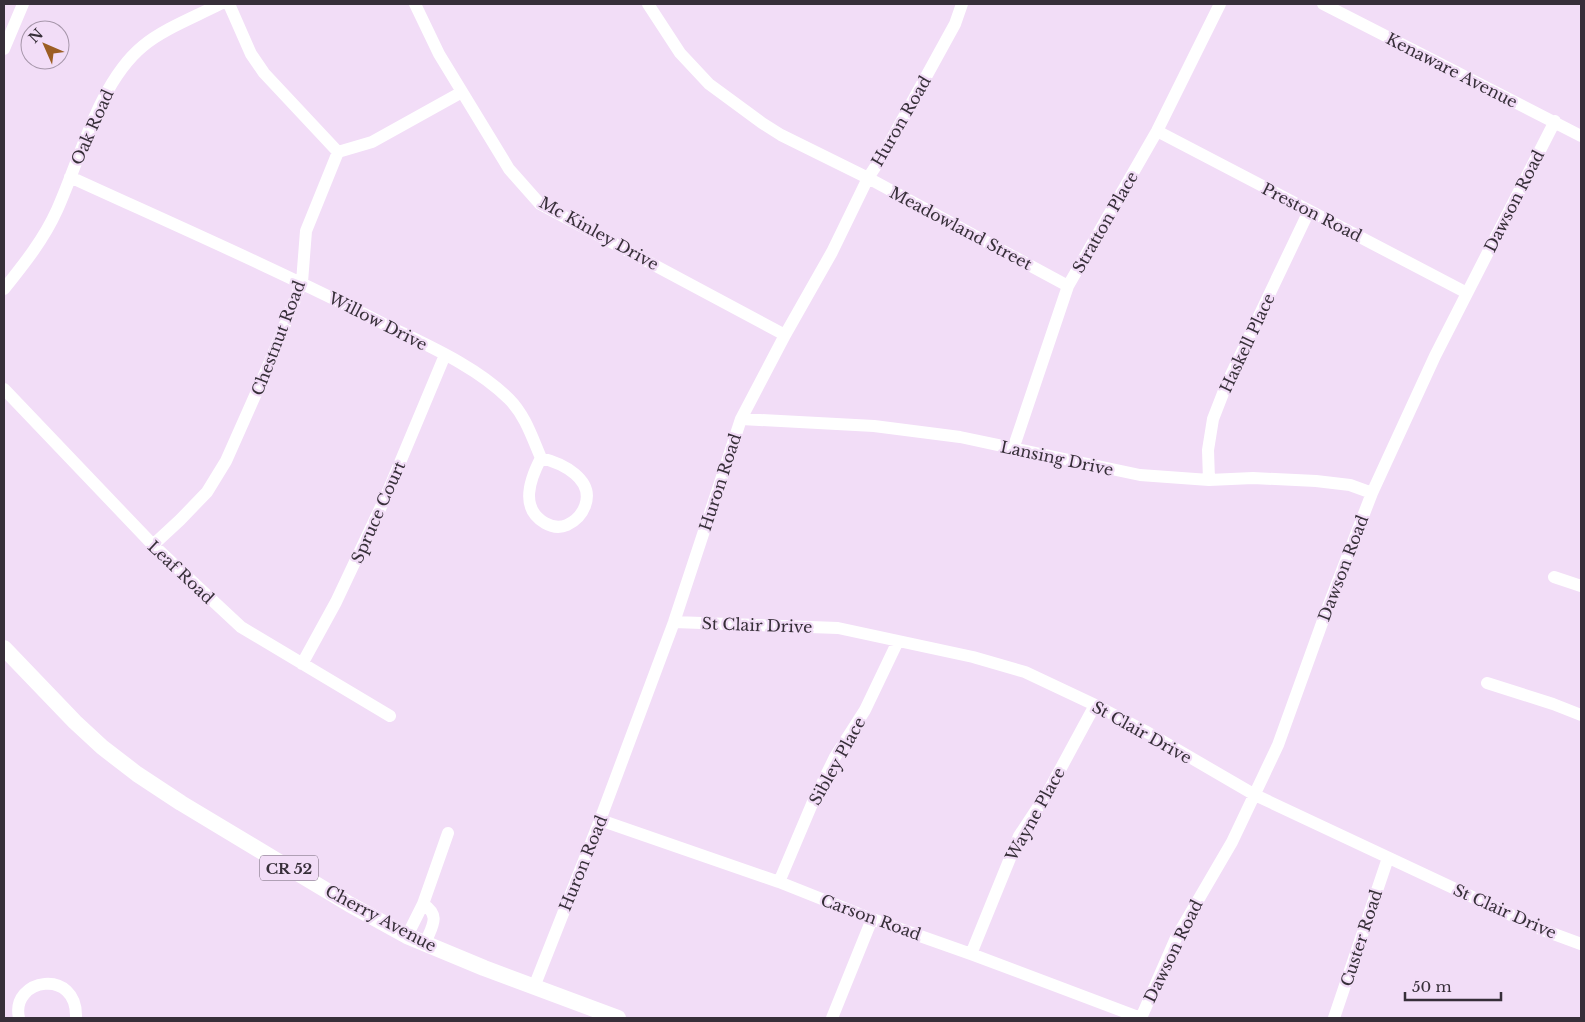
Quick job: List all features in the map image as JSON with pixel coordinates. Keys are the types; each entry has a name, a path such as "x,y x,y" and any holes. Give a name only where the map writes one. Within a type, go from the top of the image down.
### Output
{"main road":[{"name":"Cherry Avenue","path":"4,648 75,722 102,747 137,774 181,803 349,904 408,936 600,1015 618,1018"}],"street":[{"path":"4,49 23,4"},
{"name":"Oak Road","path":"4,289 36,249 57,211 98,112 115,77 143,46 161,34 220,4"},
{"path":"229,4 251,54 264,73 338,152 372,142 462,92"},
{"name":"Mc Kinley Drive","path":"415,4 439,54 509,169 540,204 785,335"},
{"name":"Meadowland Street","path":"648,4 680,53 710,84 781,135 868,178 1068,286"},
{"name":"Huron Road","path":"534,987 600,820 674,622 741,419 785,335 832,252 868,178 883,155 956,24 962,4"},
{"name":"Stratton Place","path":"1014,449 1068,286 1157,131 1220,4"},
{"name":"Kenaware Avenue","path":"1323,4 1581,136"},
{"name":"Dawson Road","path":"1141,1018 1176,938 1232,842 1255,795 1278,745 1326,612 1372,493 1435,356 1554,121"},
{"name":"Preston Road","path":"1157,131 1467,293"},
{"name":"Chestnut Road","path":"153,545 207,492 226,461 269,364 302,282 306,231 338,152"},
{"name":"Willow Drive","path":"70,177 302,282 445,355 479,375 509,399 520,413 541,458"},
{"name":"Haskell Place","path":"1209,480 1208,450 1212,419 1227,383 1309,211"},
{"name":"Spruce Court","path":"302,664 336,602 386,496 445,355"},
{"name":"Leaf Road","path":"4,389 153,545 241,627 390,716"},
{"name":"Lansing Drive","path":"741,419 874,426 960,437 1140,475 1209,480 1253,478 1316,481 1350,485 1372,493"},
{"path":"541,458 553,461 567,469 578,476 583,482 586,491 586,501 583,511 578,518 567,525 556,527 547,524 536,517 530,508 529,492 533,474 541,458"},
{"path":"1554,577 1581,586"},
{"name":"St Clair Drive","path":"674,622 838,628 973,657 1025,672 1145,731 1255,795 1543,930 1581,944"},
{"name":"Sibley Place","path":"778,882 835,757 864,710 898,641"},
{"path":"1487,683 1581,715"},
{"name":"Wayne Place","path":"971,954 1019,836 1048,792 1095,705"},
{"name":"Carson Road","path":"600,820 778,882 872,919 1141,1018"},
{"path":"408,936 423,904 448,833"},
{"name":"Custer Road","path":"1334,1018 1388,858"},
{"path":"423,904 432,910 434,915 425,944"},
{"path":"832,1018 872,919"},
{"path":"19,1018 19,1005 23,996 39,984 49,983 67,991 75,1004 76,1018"}]}
